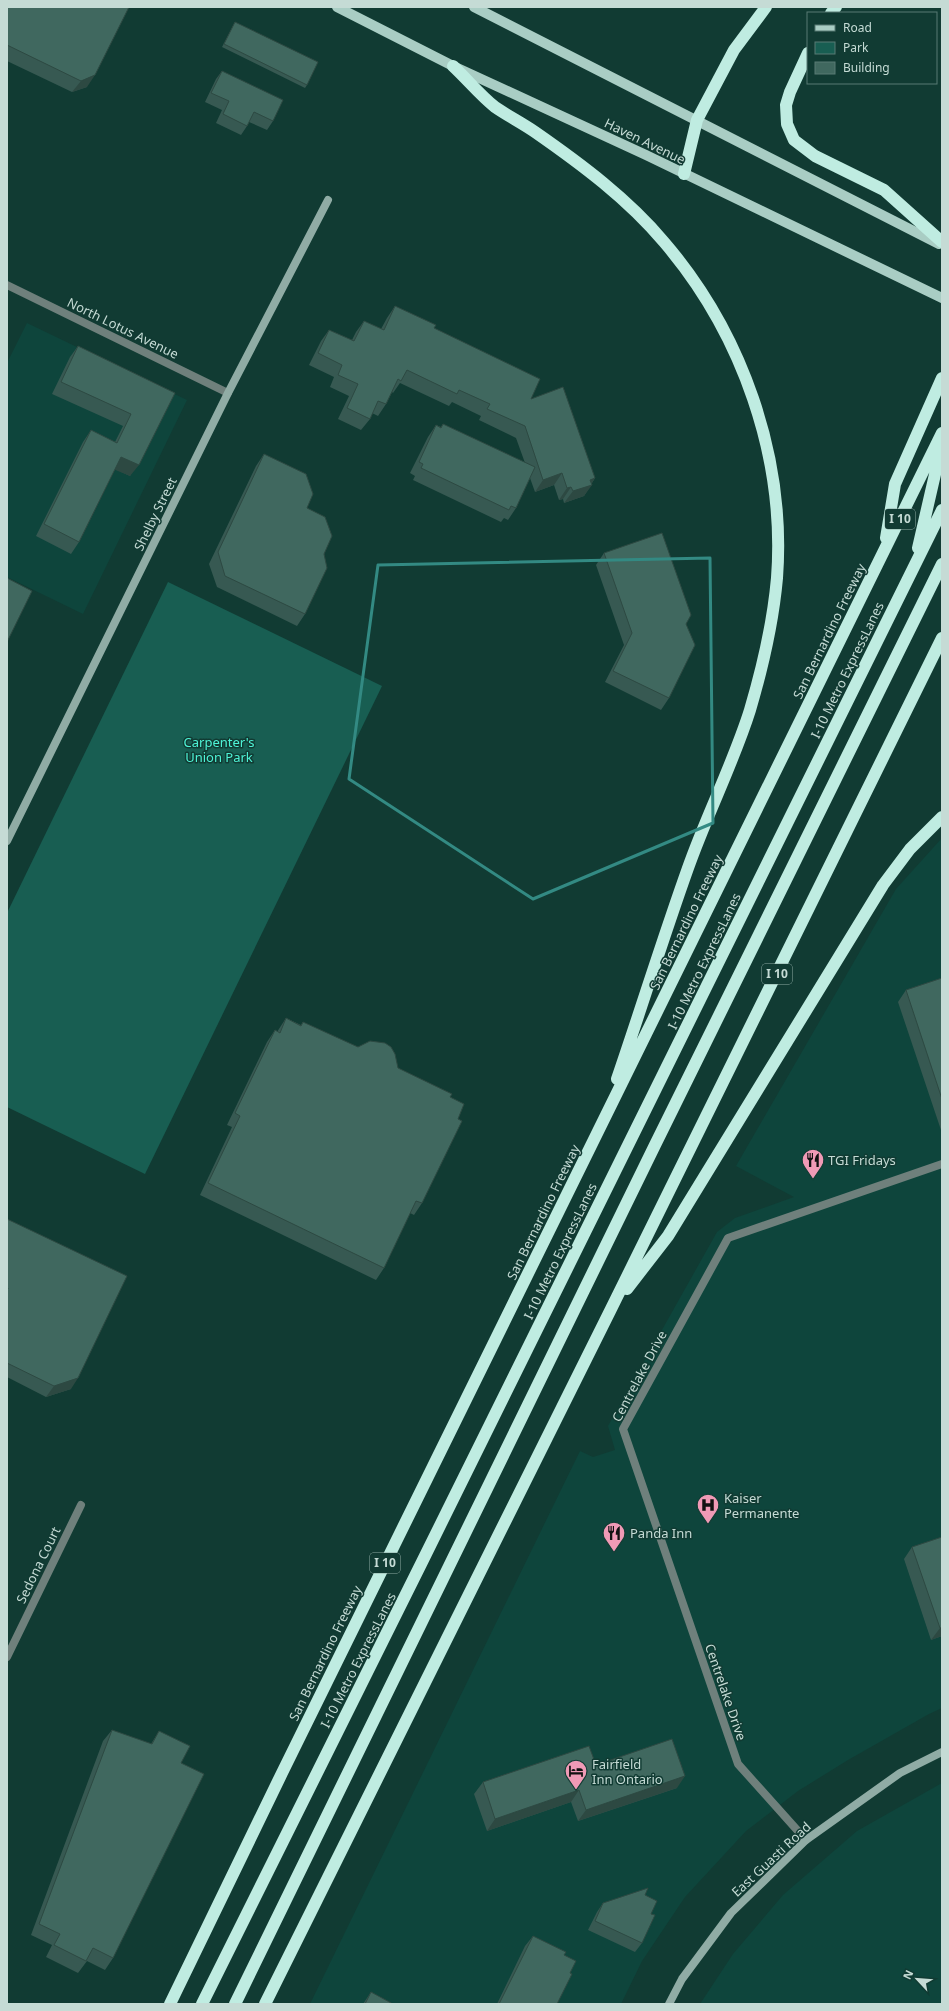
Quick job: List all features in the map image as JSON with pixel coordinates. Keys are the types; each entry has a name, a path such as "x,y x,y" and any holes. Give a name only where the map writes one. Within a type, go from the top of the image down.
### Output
{"highway":[{"path":"684,174 697,120 734,50 766,7"},
{"path":"807,55 790,92 786,105 787,124 794,140 815,156 884,190 942,244"},
{"path":"453,66 494,106 575,161 622,199 663,240 709,303 737,354 757,412 772,476 777,526 777,576 770,634 760,673 734,755 688,866 603,1123"},
{"path":"884,551 895,484 942,378"},
{"name":"San Bernardino Freeway","path":"170,2004 282,1773 942,433"},
{"path":"912,570 942,444"},
{"name":"I-10 Metro ExpressLanes","path":"202,2004 942,510"},
{"path":"235,2004 662,1131 942,564"},
{"name":"I 10","path":"265,2004 611,1309 942,638"},
{"path":"611,1309 668,1236 883,885 910,849 942,817"}],"main road":[{"name":"Haven Avenue","path":"337,7 453,66 684,174 942,298"},
{"path":"474,7 942,244"}],"street":[{"name":"Shelby Street","path":"7,841 228,394 328,200"},
{"name":"North Lotus Avenue","path":"7,284 228,394"},
{"name":"Centrelake Drive","path":"806,1840 738,1764 623,1429 728,1238 942,1164"},
{"name":"Sedona Court","path":"7,1657 81,1505"},
{"name":"East Guasti Road","path":"669,2004 682,1978 731,1913 806,1840 900,1773 942,1752"}],"highlighted area":[{"path":"710,558 713,823 533,899 349,779 378,565"}],"shaded area":[{"path":"27,323 187,400 83,614 7,577 7,363"},
{"path":"942,838 942,1708 848,1760 798,1791 746,1831 685,1897 642,1961 621,2004 310,2004 580,1451 593,1457 615,1450 608,1426 717,1232 735,1218 794,1197 736,1166 896,889"},
{"path":"942,1783 942,2004 700,2004 733,1954 783,1895 857,1831"}],"green space":[{"name":"Carpenter's Union Park","path":"168,582 382,686 145,1174 7,1107 7,913"}],"building":[{"path":"7,7 129,7 95,75 81,81 7,45"},
{"path":"235,22 318,62 307,85 224,44"},
{"path":"222,71 283,100 273,121 254,112 247,126 223,114 229,101 211,93"},
{"path":"395,306 436,325 434,328 540,379 531,399 563,387 595,478 590,480 592,485 573,491 571,487 567,488 562,473 543,480 525,426 487,409 490,404 459,390 457,394 407,370 401,381 398,379 386,404 378,401 370,419 347,408 358,384 338,375 342,365 318,353 329,330 354,341 364,321 384,330"},
{"path":"78,346 175,393 139,465 121,457 79,542 44,524 91,430 117,443 131,414 61,382"},
{"path":"443,424 535,467 516,508 511,506 509,510 421,468 423,464 419,462 436,425 441,428"},
{"path":"264,454 306,474 313,494 307,508 325,517 332,536 324,554 327,568 305,614 225,576 218,552"},
{"path":"662,533 691,615 686,624 695,645 669,698 613,671 632,633 604,553"},
{"path":"7,578 32,591 7,642"},
{"path":"942,978 942,1099 906,990"},
{"path":"286,1018 301,1026 303,1022 358,1047 370,1041 385,1043 391,1047 395,1054 398,1068 452,1094 450,1097 464,1104 458,1119 462,1121 422,1203 416,1201 384,1268 208,1183 240,1116 235,1113 275,1030 280,1033"},
{"path":"7,1219 127,1276 78,1378 54,1386 7,1363"},
{"path":"942,1537 942,1628 940,1628 912,1547"},
{"path":"112,1730 152,1744 159,1731 190,1746 181,1763 204,1774 113,1958 93,1948 86,1961 54,1945 60,1934 39,1924"},
{"name":"Fairfield Inn Ontario","path":"672,1739 685,1776 586,1810 579,1790 495,1819 483,1782 589,1746 596,1765"},
{"path":"648,1888 645,1895 657,1901 651,1914 655,1915 642,1943 595,1921 603,1903"},
{"path":"533,1936 566,1952 564,1955 576,1961 570,1973 572,1974 557,2004 499,2004"},
{"path":"371,1992 393,2004 365,2004"}],"place":[{"name":"TGI Fridays","path":"813,1180"},
{"name":"Kaiser Permanente","path":"708,1524"},
{"name":"Panda Inn","path":"614,1552"},
{"name":"Fairfield Inn Ontario","path":"576,1790"}]}
